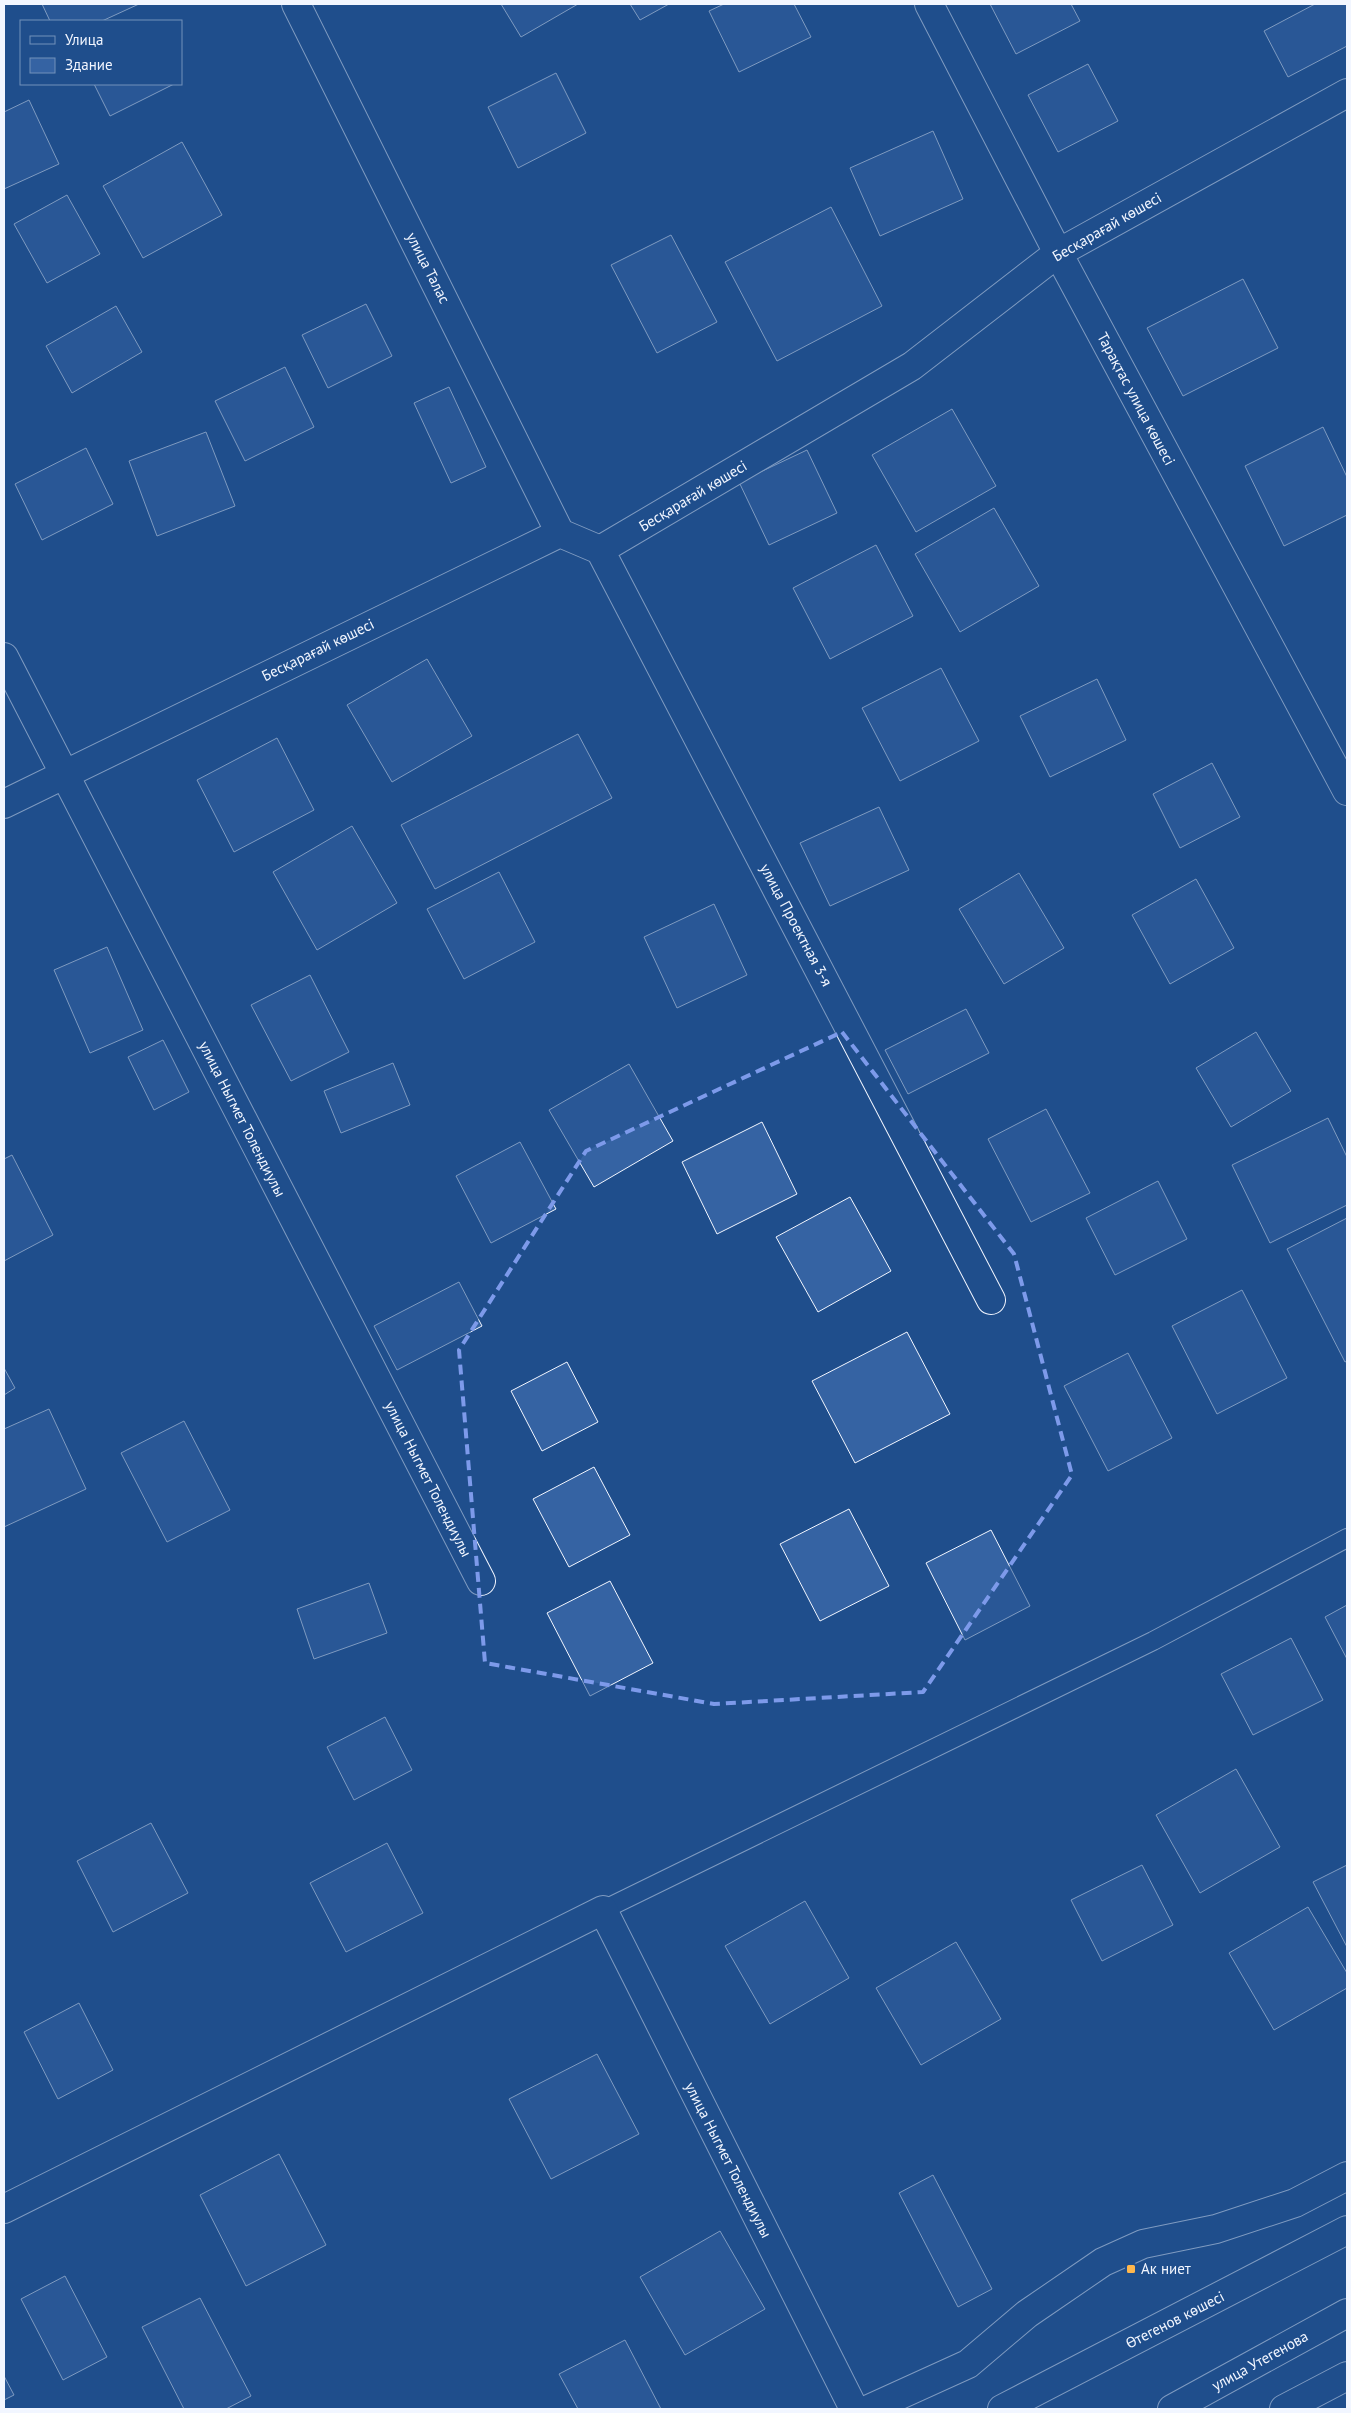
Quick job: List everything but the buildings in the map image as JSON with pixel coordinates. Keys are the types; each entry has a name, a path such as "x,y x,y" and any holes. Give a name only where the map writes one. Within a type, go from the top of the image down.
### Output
{"street":[{"name":"улица Талас","path":"296,4 560,533"},
{"name":"Тарақтас улица көшесі","path":"929,4 1058,253 1347,792"},
{"name":"Бесқарағай көшесі","path":"600,550 912,366 1058,253 1347,93"},
{"path":"560,533 600,550"},
{"name":"Бесқарағай көшесі","path":"4,804 560,533"},
{"name":"улица Проектная 3-я","path":"600,550 991,1300"},
{"name":"улица Ныгмет Толендиулы","path":"4,658 481,1581"},
{"path":"4,2209 603,1910"},
{"name":"улица Ныгмет Толендиулы","path":"603,1910 854,2409"},
{"path":"869,2409 968,2364 1027,2314 1103,2262 1143,2244 1216,2229 1295,2204 1347,2176"},
{"name":"Өтегенов көшесі","path":"1002,2409 1347,2230"},
{"name":"улица Утегенова","path":"1172,2409 1347,2313"},
{"path":"1284,2409 1347,2376"}],"lane":[{"path":"603,1910 1153,1641 1347,1538"}],"highlighted area":[{"path":"842,1032 1014,1254 1072,1475 923,1692 714,1704 485,1663 459,1350 586,1151"}],"place":[{"name":"Ак ниет","path":"1131,2269"}]}
